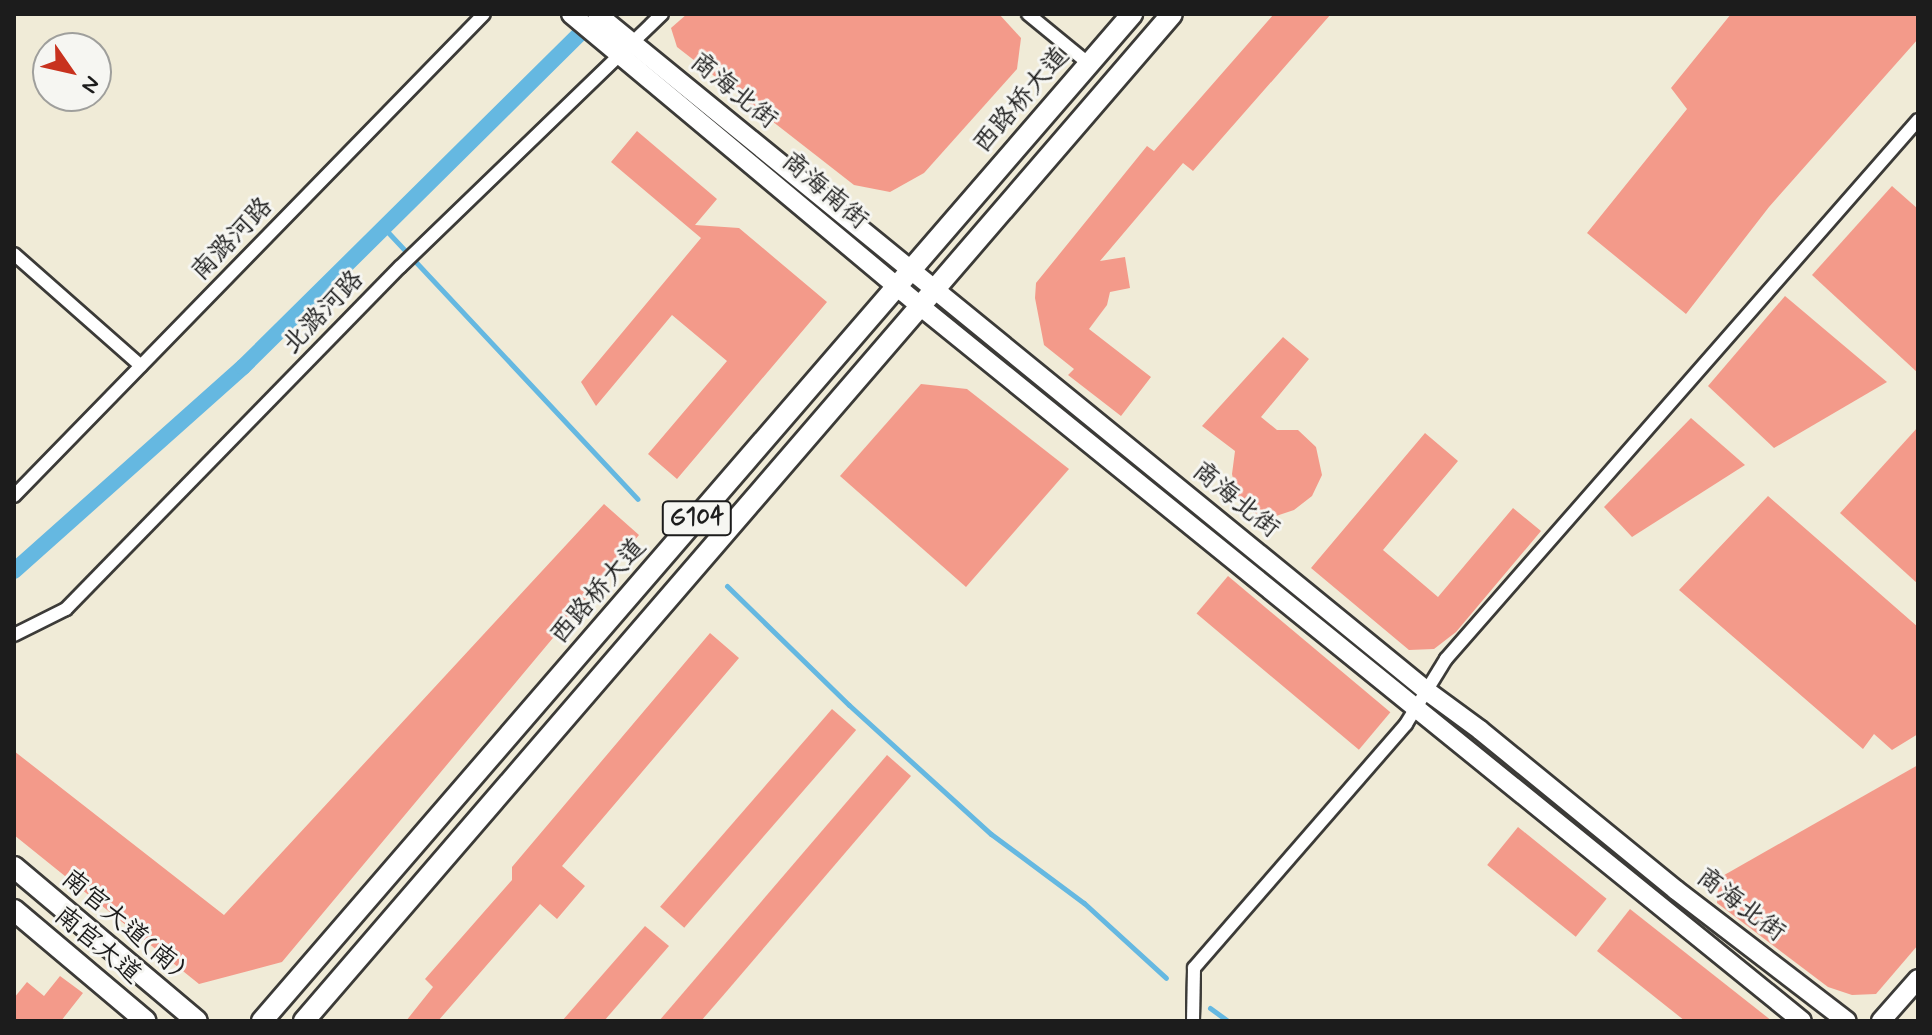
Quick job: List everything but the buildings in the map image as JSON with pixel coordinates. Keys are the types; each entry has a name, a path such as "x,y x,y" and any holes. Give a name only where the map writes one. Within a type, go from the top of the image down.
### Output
{"main road":[{"name":"商海南街","path":"571,14 621,45 896,287"},
{"name":"商海北街","path":"597,14 621,45 934,289 1802,1021"},
{"name":"西路桥大道","path":"262,1021 1132,14"},
{"name":"G104","path":"304,1021 1172,14"},
{"name":"商海北街","path":"896,287 1422,699 1480,730 1676,890 1847,1021"},
{"name":"南官大道(南)","path":"14,867 197,1021"},
{"name":"南官大道","path":"14,910 146,1021"},
{"path":"1881,1021 1918,979"}],"street":[{"name":"南潞河路","path":"14,496 484,14"},
{"name":"北潞河路","path":"14,635 66,609 621,45 662,14"},
{"path":"1028,14 1089,64"},
{"path":"1193,1021 1194,968 1397,735 1446,659 1918,120"},
{"path":"14,254 141,366"}],"waterway":[{"path":"14,571 243,367 596,18"},
{"path":"384,228 638,499"},
{"path":"727,586 849,705 991,834 1084,903 1166,978"},
{"path":"1210,1008 1228,1021"}]}
